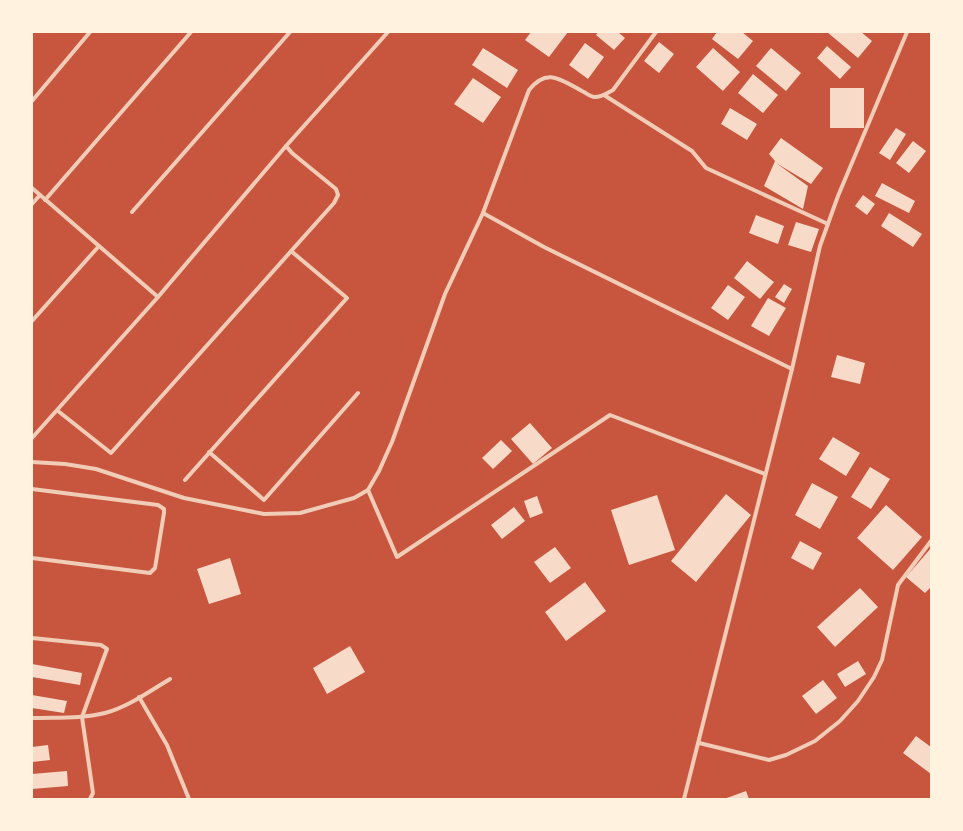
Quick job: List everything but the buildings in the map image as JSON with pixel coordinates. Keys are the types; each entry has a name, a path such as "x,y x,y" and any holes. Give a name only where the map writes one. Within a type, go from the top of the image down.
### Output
{"street":[{"path":"32,101 90,32"},
{"path":"45,200 191,32"},
{"path":"132,212 290,32"},
{"path":"32,438 58,411 158,297 286,146 388,32"},
{"path":"32,462 96,469 184,498 264,514 300,513 354,498 368,490 379,472 392,442 445,294 483,213 529,90 536,81 545,76 554,78 594,97 604,95 613,90 656,32"},
{"path":"684,799 792,369 820,246 907,32"},
{"path":"604,95 692,151 706,168 828,224"},
{"path":"58,411 111,453 334,203 338,195 336,189 292,153 286,146"},
{"path":"32,188 158,297"},
{"path":"32,204 40,196"},
{"path":"483,213 544,247 792,369"},
{"path":"32,321 99,246"},
{"path":"185,480 347,298 291,251"},
{"path":"210,452 264,500 358,393"},
{"path":"368,490 397,557 610,415 765,474"},
{"path":"32,489 158,506 164,509 164,513 155,568 150,573 32,558"},
{"path":"699,743 769,760 786,755 815,741 840,721 858,701 874,677 882,660 898,585 931,541"},
{"path":"32,638 101,645 107,649 82,717 93,793 90,799"},
{"path":"32,718 82,717 106,712 139,697 170,679"},
{"path":"139,697 167,745 189,799"}]}
